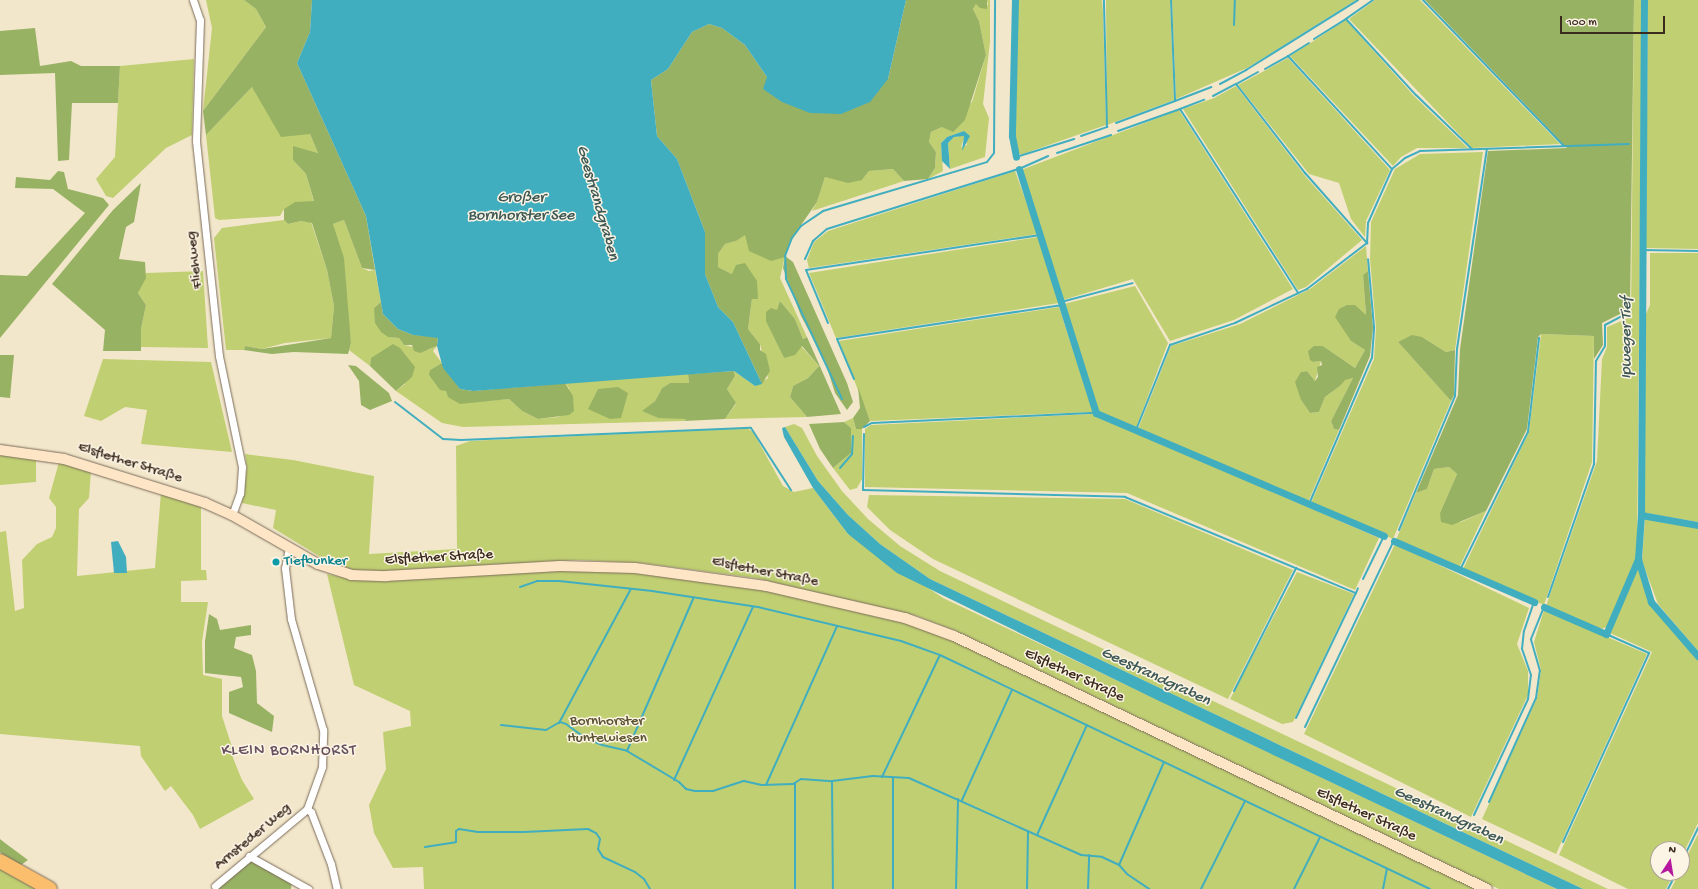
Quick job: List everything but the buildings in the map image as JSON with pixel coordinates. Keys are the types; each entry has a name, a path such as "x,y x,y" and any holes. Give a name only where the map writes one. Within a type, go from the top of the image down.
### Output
{"highway":[{"path":"0,860 50,889"}],"main road":[{"name":"Elsflether Straße","path":"0,450 42,455 80,464 176,493 232,515 331,570 351,575 386,576 560,566 635,568 766,586 905,618 954,636 1487,889"}],"street":[{"name":"Fliehweg","path":"193,0 200,20 196,141 220,356 242,467 240,493 232,515"},
{"path":"289,548 285,568 291,619 323,730 324,760 307,809 311,812 331,864 337,889"},
{"name":"Arnsteder Weg","path":"215,886 307,809"},
{"path":"249,856 308,889"}],"green space":[{"path":"206,0 244,0 256,9 266,27 203,111 212,28"},
{"path":"244,0 312,0 310,32 297,63 366,216 375,270 362,268 344,220 333,224 344,258 351,343 348,354 294,352 272,354 244,350 245,346 262,349 331,338 334,306 327,270 312,223 301,221 288,224 284,220 284,209 295,202 314,201 306,174 293,160 293,146 318,153 310,134 281,137 252,87 206,135 203,111 266,27 256,9"},
{"path":"906,0 987,0 987,9 980,8 976,4 973,9 979,21 986,55 965,120 953,132 942,127 931,132 929,142 936,152 935,168 928,179 904,181 893,169 869,171 862,180 848,183 825,177 817,202 792,238 785,256 793,262 847,383 853,402 847,410 835,393 825,361 801,316 783,268 785,257 771,261 749,251 745,235 736,241 725,244 718,254 718,267 732,274 736,265 745,263 757,281 758,299 752,299 748,329 760,344 760,350 766,354 770,371 762,384 733,322 718,307 705,274 705,232 677,159 657,136 651,80 668,69 692,32 709,24 722,28 745,45 767,77 888,79"},
{"path":"987,0 990,0 990,42 983,104 989,118 985,157 950,169 948,143 954,137 965,135 964,131 947,137 941,143 943,171 928,179 935,168 936,152 929,142 931,132 942,127 972,102 986,55 979,21 973,9 976,4 988,5","holes":["965,135 967,145 961,147"]},
{"path":"1017,0 1102,0 1103,13 1106,125 1023,154 1017,154 1014,135"},
{"path":"1106,0 1170,0 1174,100 1107,125"},
{"path":"1172,0 1356,0 1247,68 1176,99"},
{"path":"1375,0 1420,0 1560,144 1472,148 1349,19"},
{"path":"1425,0 1634,0 1630,309 1602,323 1603,345 1594,359 1594,336 1541,334 1538,337 1527,429 1486,511 1452,525 1441,522 1440,513 1457,474 1449,467 1434,469 1427,489 1416,493 1458,395 1460,349 1488,151 1567,148"},
{"path":"1634,0 1642,0 1637,556 1607,627 1601,629 1546,606 1597,461 1602,359 1607,347 1607,327 1631,317"},
{"path":"1648,0 1698,0 1698,249 1646,248"},
{"path":"1346,20 1414,96 1468,148 1417,148 1401,157 1393,166 1290,56"},
{"path":"35,28 40,66 71,61 81,66 120,66 118,103 72,103 69,160 58,161 55,73 0,75 0,31"},
{"path":"1288,58 1390,170 1366,221 1365,237 1351,219 1339,183 1309,174 1238,85"},
{"path":"194,59 192,135 166,148 113,198 106,196 96,179 115,157 120,66"},
{"path":"1236,86 1306,177 1362,240 1306,287 1298,290 1183,109 1214,98"},
{"path":"252,87 260,97 310,134 318,153 294,147 293,160 306,174 314,202 284,209 280,216 219,220 215,218 206,135"},
{"path":"1179,110 1293,289 1234,320 1170,341 1133,279 1063,300 1021,170"},
{"path":"1483,152 1455,350 1446,352 1422,337 1398,342 1451,401 1393,539 1311,503 1374,359 1376,328 1370,259 1371,222 1395,169 1420,154"},
{"path":"893,169 904,181 812,211 817,202 825,177 862,180 869,171"},
{"path":"58,171 64,172 68,189 103,198 109,205 0,338 0,275 27,276 85,213 53,189 15,188 16,177 50,180"},
{"path":"1015,171 1038,234 809,268 807,260 814,242 828,231"},
{"path":"141,183 134,222 126,227 119,259 145,262 146,278 138,293 146,305 141,329 141,351 103,351 105,330 52,284 113,210"},
{"path":"284,220 288,224 301,221 311,222 327,270 334,306 331,338 285,343 262,349 245,346 244,350 226,350 214,238 222,228"},
{"path":"344,220 362,268 369,271 375,270 381,302 374,308 389,337 399,338 404,345 428,350 437,346 433,351 442,363 430,370 460,403 509,399 522,411 538,419 558,417 573,411 569,388 565,383 688,374 689,383 670,383 662,388 655,401 643,411 658,418 687,418 684,421 463,427 442,423 396,391 405,384 371,358 370,366 349,350 351,343 346,301 333,224"},
{"path":"745,234 785,256 780,278 807,337 803,339 795,319 780,301 774,336 784,358 801,346 819,366 808,378 793,386 790,397 807,417 725,419 736,404 727,389 735,376 734,371 755,386 768,378 760,344 748,329 752,299 732,274 718,267 718,254 725,244 736,241"},
{"path":"1038,237 1059,303 836,338 809,273"},
{"path":"1366,246 1368,271 1363,275 1366,316 1351,341 1365,350 1355,368 1323,346 1310,359 1313,362 1321,361 1315,381 1307,371 1301,372 1301,400 1310,413 1319,412 1325,397 1340,386 1345,379 1353,378 1331,421 1334,429 1339,430 1308,502 1138,429 1171,346 1240,324 1310,289"},
{"path":"1650,253 1698,253 1698,522 1645,513 1645,316 1650,305"},
{"path":"203,271 208,348 141,347 141,329 146,305 138,293 146,273"},
{"path":"1368,271 1373,328 1370,356 1339,430 1334,429 1331,421 1353,378 1345,380 1340,386 1325,397 1319,412 1310,413 1301,400 1295,382 1301,372 1307,371 1315,381 1318,377 1317,367 1322,365 1321,361 1313,362 1310,360 1308,351 1314,346 1323,346 1355,368 1365,350 1351,341 1335,317 1339,309 1347,305 1355,305 1366,315 1363,275"},
{"path":"1135,286 1168,343 1136,428 1098,411 1064,304"},
{"path":"780,301 795,319 803,339 807,337 841,414 807,417 790,397 793,386 808,378 819,366 802,346 795,355 784,358 766,321 766,312 771,308 777,310"},
{"path":"381,302 383,314 398,329 413,335 435,336 438,338 437,346 420,353 414,351 412,345 404,345 399,338 388,337 381,332 375,323 374,308"},
{"path":"1059,307 1093,412 870,421 839,341"},
{"path":"1541,334 1594,336 1592,462 1544,605 1463,569 1529,432"},
{"path":"1412,335 1422,337 1446,352 1455,350 1454,395 1451,401 1398,342"},
{"path":"393,344 400,348 415,367 412,377 396,391 370,366 371,358"},
{"path":"0,355 14,355 10,398 0,397"},
{"path":"103,359 211,362 232,452 141,444 147,410 125,407 101,421 84,416"},
{"path":"442,363 460,389 473,391 565,383 573,396 574,411 569,415 538,419 522,411 509,399 460,404 448,397 446,391 440,390 429,375 430,370"},
{"path":"348,365 356,366 389,393 392,401 370,410 361,405 359,381"},
{"path":"734,371 735,376 727,389 736,403 725,419 684,421 686,419 658,418 642,411 655,401 662,388 670,383 689,383 688,374"},
{"path":"618,387 628,393 621,418 610,419 588,409 598,389"},
{"path":"858,387 870,421 862,429 856,429 853,418 860,408"},
{"path":"1093,414 1379,538 1355,590 1127,493 865,487 865,429 871,425"},
{"path":"853,418 856,429 862,429 862,479 857,488 850,490 833,468 851,453 851,428 844,422"},
{"path":"844,422 851,428 851,453 833,468 820,449 809,424"},
{"path":"794,424 802,428 817,456 842,491 868,519 900,546 940,571 1608,889 1583,889 930,579 880,544 848,515 818,481 785,427"},
{"path":"747,428 753,432 783,486 794,492 813,488 848,534 943,598 1557,889 1499,889 956,631 917,616 755,578 642,563 576,560 383,571 353,570 332,564 273,528 276,510 242,503 247,468 245,454 293,460 374,476 369,554 457,549 456,446 470,441"},
{"path":"0,454 36,457 36,482 0,485"},
{"path":"59,462 91,471 89,498 79,509 77,576 155,568 161,492 201,505 201,570 206,570 207,580 181,581 181,602 208,602 202,642 203,675 222,679 222,716 234,753 233,758 242,780 254,799 200,829 193,815 171,786 165,791 141,756 140,746 0,734 0,532 6,531 15,611 24,608 22,560 37,544 52,537 56,528 56,507 49,498"},
{"path":"1449,467 1457,474 1440,513 1461,522 1486,511 1459,568 1396,540 1416,493 1427,489 1434,469"},
{"path":"869,495 1125,499 1293,570 1228,699 933,559 890,530 867,507"},
{"path":"1645,519 1698,528 1698,651 1658,604 1642,561"},
{"path":"1395,544 1529,608 1517,644 1528,671 1528,695 1471,817 1304,734"},
{"path":"1636,565 1639,567 1652,605 1698,659 1698,823 1689,841 1650,841 1650,881 1670,881 1666,889 1628,889 1559,855 1652,652 1610,633"},
{"name":"Bornhorster Huntewiesen","path":"557,569 623,571 685,577 789,594 930,629 1477,889 424,889 423,867 393,868 374,833 369,805 386,769 383,732 411,726 410,711 354,685 327,574 352,579"},
{"path":"1297,572 1354,594 1293,722 1282,724 1230,699"},
{"path":"1544,610 1647,654 1556,854 1482,819 1537,698 1541,670 1534,642"},
{"path":"209,614 217,619 220,630 251,625 251,635 236,637 234,648 252,655 256,671 257,703 274,716 272,732 229,713 229,692 243,687 241,677 205,673 205,641"},
{"path":"1698,834 1698,889 1671,889 1675,881 1690,881 1690,850"},
{"path":"0,839 28,860 21,865 8,859 0,852"},
{"path":"249,859 292,882 291,889 216,889"},
{"path":"0,865 45,889 0,889"}],"water":[{"name":"Großer Bornhorster See","path":"312,0 906,0 888,79 870,102 841,114 810,113 782,102 763,89 767,77 745,45 722,28 709,24 692,32 668,69 651,80 657,136 677,159 705,232 705,274 718,307 733,322 762,384 755,386 734,371 473,391 460,389 443,368 437,346 438,338 413,335 398,329 383,314 366,216 297,63 310,32"},
{"path":"964,131 970,136 962,151 964,136 954,137 948,143 950,169 942,161 941,143 947,137"},
{"path":"785,427 818,481 848,515 880,544 930,579 1583,889 1557,889 1157,700 897,573 848,534 813,488 784,437 782,428"},
{"path":"118,541 126,557 127,573 114,573 111,542"}],"waterway":[{"path":"842,399 786,279 785,256 792,238 801,226 823,211 987,162 994,153 995,0"},
{"path":"1015,0 1012,136 1016,157"},
{"path":"1081,136 1107,127 1104,0"},
{"path":"1171,0 1175,101 1211,87"},
{"path":"1234,25 1235,0"},
{"path":"1220,84 1246,70 1358,0"},
{"path":"1373,0 1346,19 1416,95 1472,149"},
{"path":"1423,0 1564,146"},
{"name":"Ipweger Tief","path":"1644,0 1641,515 1638,559 1651,602 1698,656"},
{"path":"1314,39 1346,19"},
{"path":"1309,43 1288,56 1392,169"},
{"path":"1265,69 1288,56"},
{"path":"1258,72 1236,84 1305,173 1367,243"},
{"path":"1213,96 1236,84"},
{"path":"1180,109 1204,100"},
{"path":"1116,123 1175,101"},
{"path":"1118,131 1180,109 1298,293"},
{"path":"1057,153 1111,135"},
{"path":"1016,157 1074,139"},
{"path":"1136,430 1170,345 1235,323 1307,289 1367,243 1368,223 1392,169 1405,158 1420,151 1629,144"},
{"path":"1399,530 1455,396 1457,349 1487,149"},
{"path":"805,259 813,241 827,229 1019,169 1048,156"},
{"path":"1019,169 1096,413 1384,536"},
{"path":"828,323 806,270 1040,235"},
{"path":"1643,250 1698,251"},
{"path":"1309,504 1372,358 1374,327 1368,259"},
{"path":"1061,302 1133,283"},
{"path":"854,379 837,339 1062,305"},
{"path":"1548,597 1594,464 1596,361 1605,346 1605,325 1629,312"},
{"path":"1460,570 1528,432 1539,338"},
{"path":"395,402 443,439 461,440 751,428 791,490"},
{"path":"864,427 872,423 1096,413"},
{"path":"864,434 863,490 1125,497 1356,593 1358,588"},
{"path":"840,468 852,454 853,436"},
{"path":"1641,515 1698,525"},
{"path":"1363,579 1384,536"},
{"path":"1305,727 1394,540"},
{"path":"1394,541 1534,602"},
{"path":"1544,607 1606,634 1638,559"},
{"path":"1234,691 1296,568"},
{"path":"520,587 537,581 559,581 652,591 758,607 901,641 940,655 1430,889"},
{"path":"559,723 631,589"},
{"path":"1296,718 1356,593"},
{"path":"627,751 693,599"},
{"name":"Geestrandgraben","path":"1474,815 1528,699 1531,675 1522,649 1524,631 1534,602"},
{"path":"674,780 753,607"},
{"path":"1489,802 1536,698 1540,671 1531,639 1544,607"},
{"path":"766,785 837,626"},
{"path":"1563,842 1649,653 1606,634"},
{"path":"882,777 940,655"},
{"path":"962,800 1012,690"},
{"path":"501,725 546,730 560,722 566,724 585,738 602,745 627,751 679,782 686,789 695,791 713,791 744,781 762,785 793,784 801,779 832,781 873,776 909,778 1081,855 1102,857 1119,865 1127,874 1149,889"},
{"path":"1037,835 1087,725"},
{"path":"1119,865 1164,762"},
{"path":"893,778 893,889"},
{"path":"832,781 833,889"},
{"path":"795,783 795,889"},
{"path":"956,889 958,799"},
{"path":"1201,889 1245,801"},
{"path":"1690,844 1698,828"},
{"path":"425,847 456,842 456,831 459,829 478,832 524,832 588,829 596,833 600,839 598,849 603,857 635,872 644,879 650,889"},
{"path":"1027,889 1028,831"},
{"path":"1294,889 1320,837"},
{"path":"1088,889 1089,855"},
{"path":"1383,889 1387,869"},
{"path":"1668,889 1672,881"}],"place":[{"name":"Tiefbunker","path":"276,562"}],"district":[{"name":"KLEIN BORNHORST","path":"289,752"}]}
